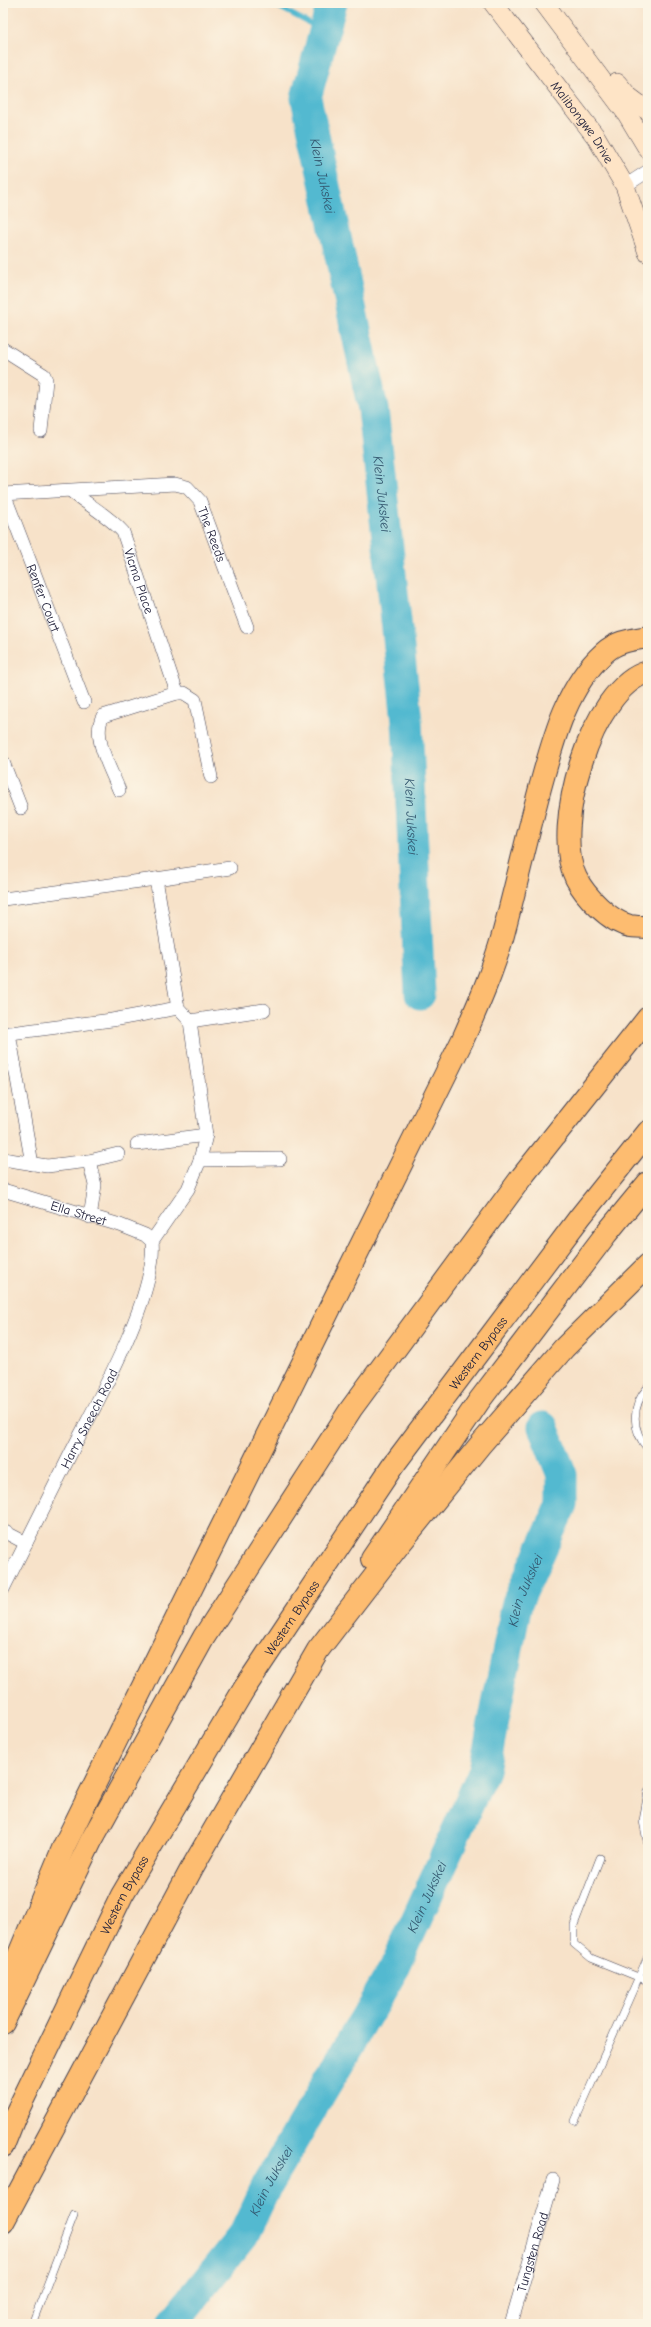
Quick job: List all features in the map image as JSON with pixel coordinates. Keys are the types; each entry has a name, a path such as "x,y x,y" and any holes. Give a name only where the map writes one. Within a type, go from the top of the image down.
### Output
{"highway":[{"path":"3,1993 64,1846 463,1039 487,985 503,935 555,735 570,700 590,668 603,653 648,621"},
{"path":"617,643 648,636"},
{"path":"648,672 641,674 617,691 600,716 583,757 574,791 569,818 568,844 576,878 590,899 607,914 629,926 648,927"},
{"path":"3,2023 91,1841 204,1637 351,1409 521,1178 648,1018"},
{"name":"Western Bypass","path":"3,2146 14,2118 122,1895 244,1689 392,1467 580,1217 648,1132"},
{"path":"3,2222 192,1868 381,1544 480,1401 606,1234 648,1183"},
{"path":"318,1650 398,1546 480,1445 564,1348 648,1265"}],"main road":[{"name":"Malibongwe Drive","path":"493,3 596,137 625,186 648,253"},
{"path":"544,3 587,58 627,114 648,150"},
{"path":"587,58 606,71 628,96 648,111"}],"street":[{"path":"625,186 648,171"},
{"path":"3,349 44,374 46,380 41,431"},
{"name":"The Reeds","path":"3,494 175,484 187,487 200,501 247,627"},
{"name":"Vicma Place","path":"71,491 94,510 114,523 123,532 177,694"},
{"name":"Renfer Court","path":"3,494 84,702"},
{"path":"119,790 98,730 103,716 184,693 195,700 211,777"},
{"path":"3,762 21,808"},
{"path":"3,899 230,868"},
{"path":"152,1241 188,1189 200,1160 206,1135 190,1021 178,1008 156,878"},
{"path":"32,1164 6,1034 112,1020 178,1008"},
{"path":"190,1021 264,1010"},
{"path":"137,1144 206,1135"},
{"path":"3,1159 47,1166 90,1161 118,1154"},
{"path":"200,1160 280,1159"},
{"path":"90,1161 95,1185 90,1217"},
{"name":"Ella Street","path":"3,1190 145,1235 152,1241"},
{"name":"Harry Sneech Road","path":"3,1589 102,1392 130,1330 151,1273 154,1255 152,1241"},
{"path":"3,1531 26,1543"},
{"name":"Tungsten Road","path":"511,2324 552,2180"}],"lane":[{"path":"648,1387 641,1394 636,1407 634,1421 640,1440 648,1449"},
{"path":"648,1791 643,1821 648,1846"},
{"path":"600,1858 574,1925 574,1944 591,1958 648,1981"},
{"path":"575,2121 648,1956"},
{"path":"35,2323 74,2215"}],"waterway":[{"path":"271,3 324,31"},
{"name":"Klein Jukskei","path":"332,3 306,98 373,409 407,721 420,994"},
{"name":"Klein Jukskei","path":"172,2324 244,2234 267,2185 395,1967 484,1770 517,1603 562,1504 562,1475 543,1427"}]}
